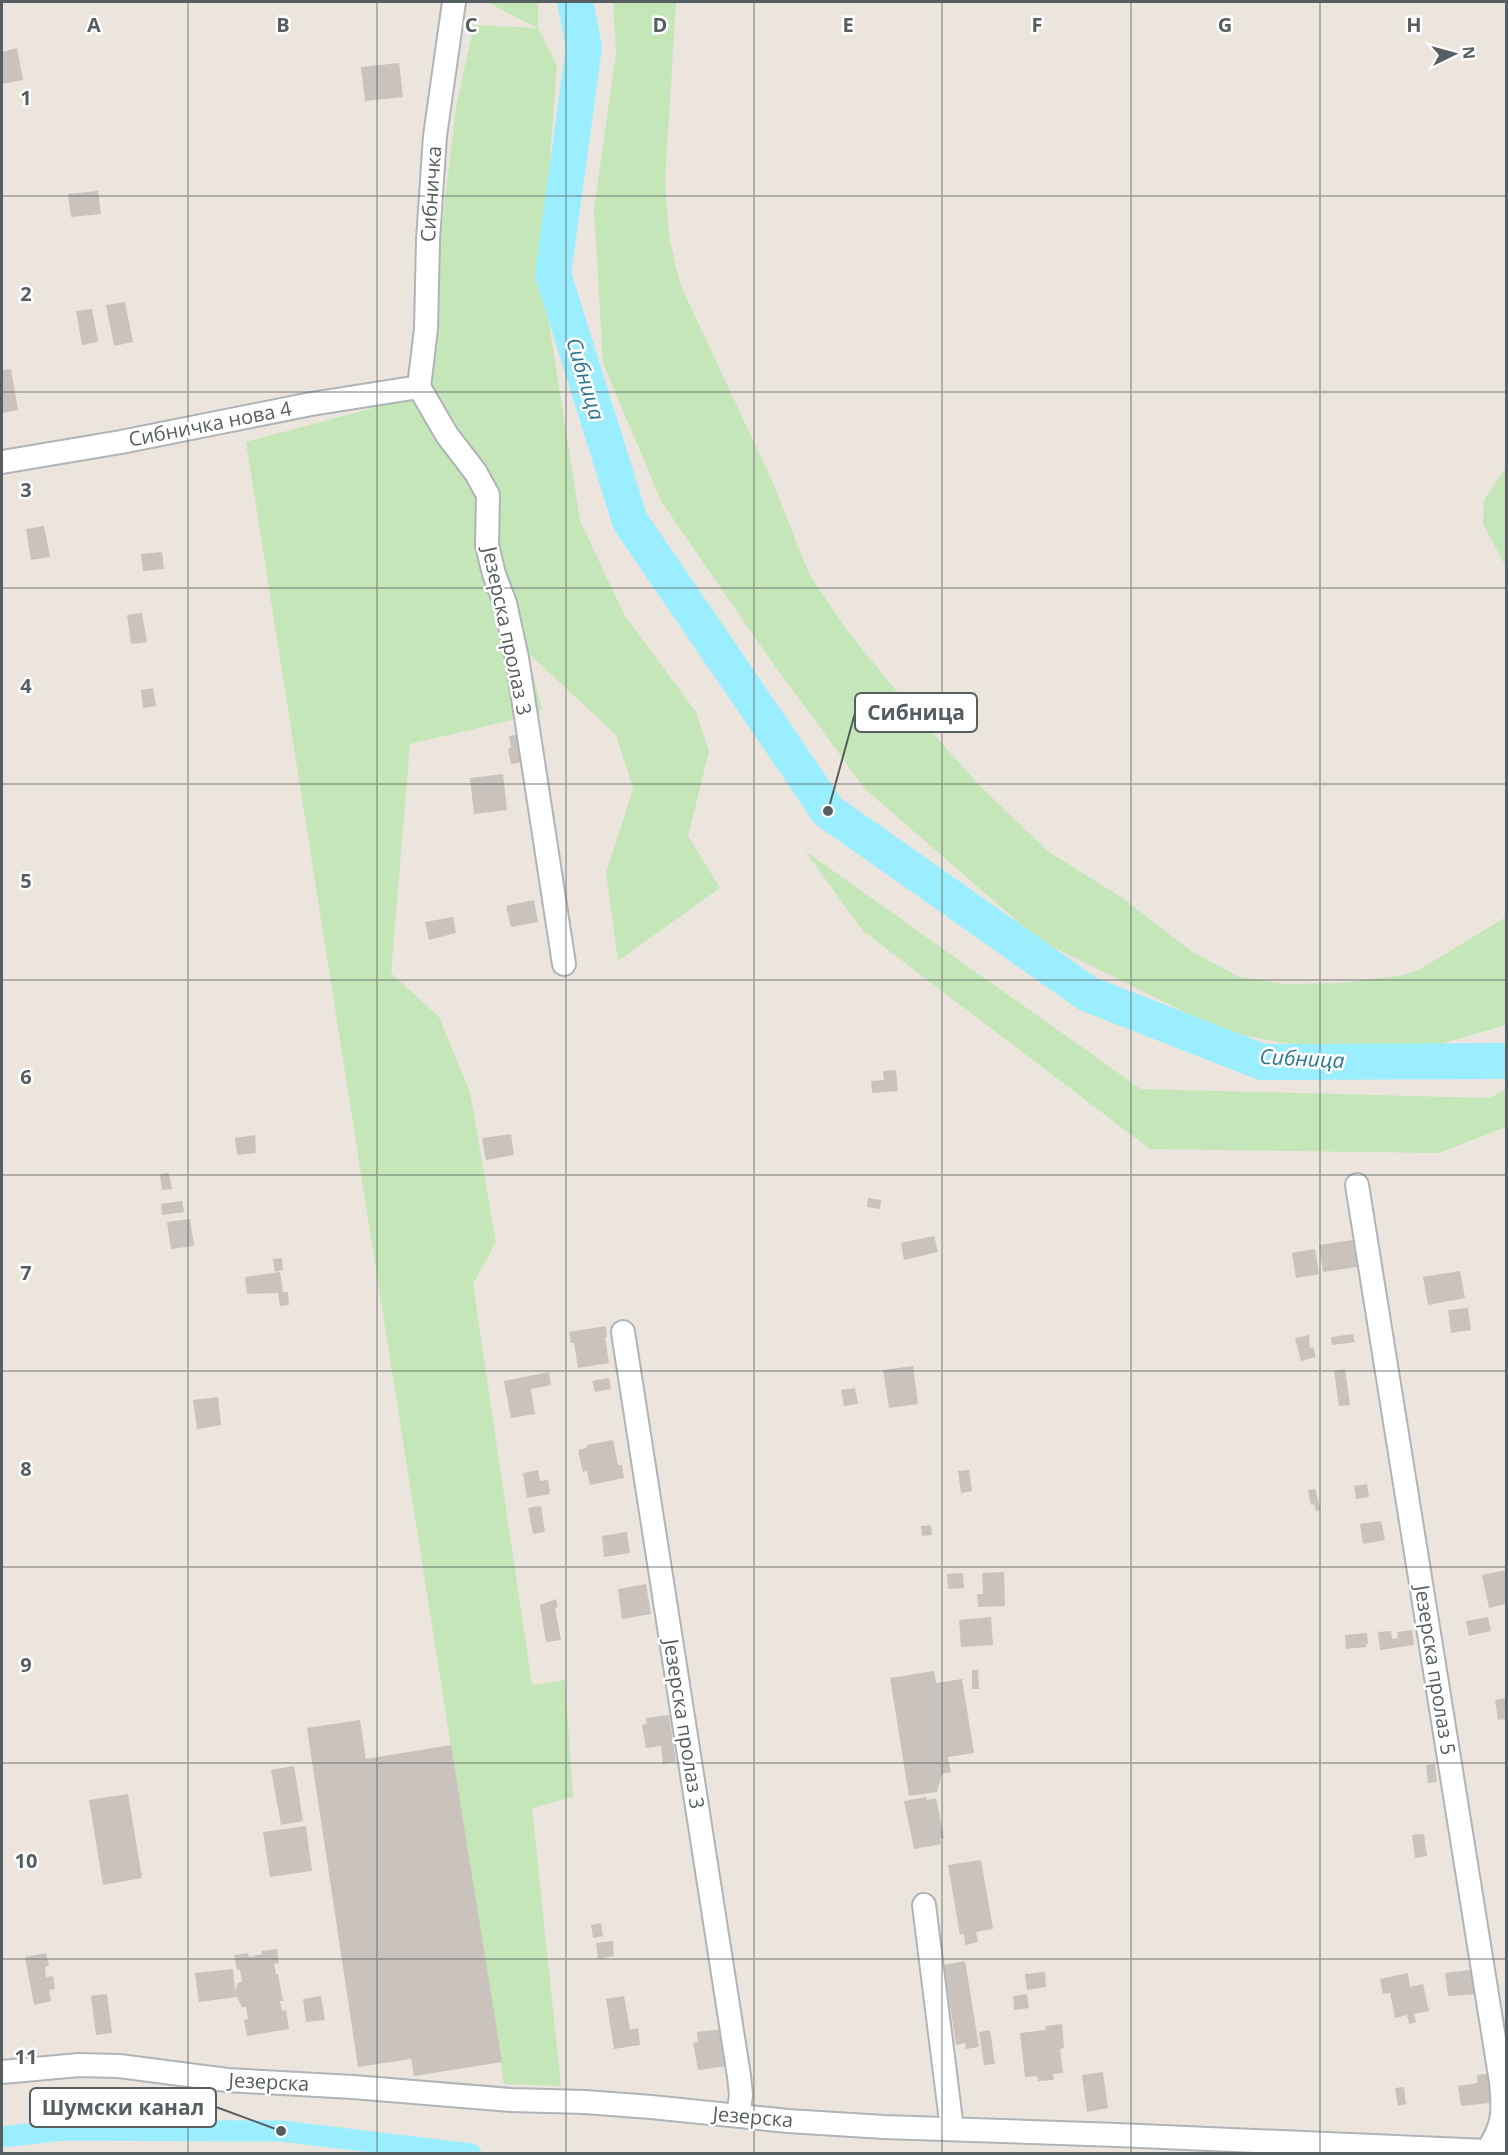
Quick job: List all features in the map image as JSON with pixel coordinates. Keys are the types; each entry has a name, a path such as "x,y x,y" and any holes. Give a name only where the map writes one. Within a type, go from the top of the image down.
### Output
{"street":[{"name":"Сибничка","path":"419,387 426,329 428,240 435,136 454,2"},
{"name":"Сибничка нова 4","path":"2,462 154,436 311,404 419,387"},
{"name":"Језерска пролаз 3","path":"419,387 447,435 476,473 488,495 487,545 494,574 506,603 517,658 564,964"},
{"name":"Језерска пролаз 5","path":"1357,1185 1501,2082 1503,2108 1497,2151"},
{"name":"Језерска пролаз 3","path":"623,1332 739,2076 741,2095 738,2116"},
{"path":"924,1905 952,2129"},
{"name":"Језерска","path":"2,2072 79,2065 119,2066 227,2080 353,2087 511,2100 607,2104 884,2127 1497,2151"}],"green space":[{"path":"487,2 538,2 538,28 557,66 541,273 580,521 625,616 696,712 709,751 688,836 720,888 618,961 606,873 633,789 616,735 528,653 542,710 533,715 410,744 391,973 439,1017 470,1092 496,1242 473,1284 532,1685 565,1680 573,1797 532,1808 561,2086 504,2084 246,442 403,400 425,370 456,107 474,25 537,28"},
{"path":"613,2 676,2 665,182 669,236 680,284 773,483 809,574 846,629 914,713 982,788 1049,852 1124,899 1191,951 1239,977 1282,984 1343,983 1404,975 1417,971 1506,917 1506,1025 1440,1044 1375,1047 1294,1045 1223,1031 1039,940 865,789 767,655 661,501 603,363 594,209 616,53"},
{"path":"1506,467 1506,567 1483,524 1484,500"},
{"path":"805,851 1141,1089 1490,1098 1506,1089 1506,1127 1439,1153 1150,1149 863,931"}],"building":[{"path":"17,48 23,80 2,84 2,52"},
{"path":"399,63 403,97 365,101 361,67"},
{"path":"98,191 101,214 71,217 68,194"},
{"path":"125,302 133,342 114,346 106,305"},
{"path":"92,309 98,342 82,345 76,311"},
{"path":"11,369 18,410 2,413 2,370"},
{"path":"44,526 50,557 31,560 26,529"},
{"path":"162,552 164,569 143,571 141,554"},
{"path":"142,613 147,642 131,644 127,615"},
{"path":"153,688 156,706 143,708 141,690"},
{"path":"521,734 530,761 511,764 508,749 511,748 509,736"},
{"path":"503,774 507,810 474,814 470,778"},
{"path":"534,900 538,922 511,927 506,906"},
{"path":"453,917 456,933 429,940 425,922"},
{"path":"896,1070 898,1091 872,1093 871,1081 884,1080 883,1071"},
{"path":"511,1134 514,1155 486,1160 482,1138"},
{"path":"255,1135 256,1153 237,1155 235,1138"},
{"path":"169,1173 172,1189 162,1190 160,1174"},
{"path":"868,1198 881,1200 880,1209 867,1207"},
{"path":"182,1201 184,1212 162,1215 161,1204"},
{"path":"190,1219 194,1246 171,1249 167,1222"},
{"path":"934,1236 938,1252 904,1260 901,1243"},
{"path":"1353,1240 1357,1267 1323,1272 1319,1245"},
{"path":"1315,1249 1319,1274 1296,1278 1292,1253"},
{"path":"282,1258 283,1270 275,1272 273,1259"},
{"path":"1460,1271 1465,1298 1428,1305 1423,1277"},
{"path":"280,1272 283,1292 288,1292 289,1305 280,1306 278,1293 247,1294 245,1277"},
{"path":"1468,1308 1471,1330 1451,1333 1448,1310"},
{"path":"606,1326 607,1337 605,1337 609,1363 578,1368 574,1343 571,1343 569,1332"},
{"path":"1353,1334 1355,1342 1332,1345 1331,1337"},
{"path":"1309,1335 1310,1348 1313,1347 1316,1357 1301,1361 1295,1338"},
{"path":"913,1366 918,1404 889,1408 883,1370"},
{"path":"1345,1369 1350,1405 1339,1406 1334,1371"},
{"path":"549,1372 551,1385 531,1389 535,1414 511,1418 504,1381"},
{"path":"609,1378 611,1389 595,1392 592,1381"},
{"path":"855,1388 858,1404 844,1406 841,1390"},
{"path":"218,1397 221,1425 197,1429 193,1400"},
{"path":"613,1440 618,1465 622,1465 624,1478 590,1485 587,1471 583,1472 578,1450 587,1448 587,1445"},
{"path":"538,1470 540,1481 548,1480 550,1494 527,1498 523,1473"},
{"path":"969,1470 972,1491 961,1493 958,1471"},
{"path":"1367,1484 1369,1497 1356,1499 1354,1486"},
{"path":"1315,1489 1321,1510 1316,1511 1314,1504 1311,1505 1308,1490"},
{"path":"541,1506 545,1532 533,1534 528,1508"},
{"path":"1381,1521 1385,1540 1363,1544 1360,1524"},
{"path":"931,1525 932,1535 922,1536 921,1526"},
{"path":"627,1532 630,1553 604,1557 602,1536"},
{"path":"1506,1570 1506,1604 1489,1608 1482,1575"},
{"path":"1004,1572 1005,1606 978,1607 977,1594 983,1594 982,1573"},
{"path":"963,1573 964,1588 948,1589 947,1574"},
{"path":"646,1584 651,1614 622,1619 618,1589"},
{"path":"556,1599 558,1607 555,1608 561,1640 546,1642 540,1605"},
{"path":"991,1617 993,1645 961,1647 959,1620"},
{"path":"1488,1617 1491,1631 1469,1636 1466,1621"},
{"path":"1412,1630 1414,1645 1380,1650 1378,1632 1391,1631 1392,1639 1398,1638 1397,1632"},
{"path":"1367,1633 1366,1647 1346,1649 1345,1635"},
{"path":"972,1670 978,1670 979,1689 972,1689"},
{"path":"934,1671 936,1683 962,1679 974,1753 948,1757 951,1772 942,1774 937,1792 909,1796 890,1678"},
{"path":"1506,1698 1506,1719 1498,1720 1495,1700"},
{"path":"669,1715 676,1762 663,1764 661,1746 646,1748 642,1725 647,1724 646,1718"},
{"path":"360,1720 366,1759 451,1745 502,2062 414,2076 411,2059 358,2067 307,1728"},
{"path":"1435,1764 1437,1782 1428,1783 1426,1765"},
{"path":"294,1766 303,1821 281,1825 271,1770"},
{"path":"128,1794 142,1878 103,1885 89,1800"},
{"path":"926,1797 927,1800 936,1798 944,1838 940,1839 941,1844 914,1849 904,1801"},
{"path":"306,1826 312,1871 270,1877 263,1832"},
{"path":"1424,1834 1427,1856 1415,1858 1412,1835"},
{"path":"981,1860 993,1929 976,1932 978,1942 965,1945 964,1934 960,1935 948,1865"},
{"path":"601,1923 603,1936 593,1938 591,1925"},
{"path":"613,1941 614,1956 598,1959 596,1943"},
{"path":"277,1949 279,1963 274,1964 283,2001 280,2001 282,2011 286,2010 289,2029 247,2036 244,2020 248,2019 246,2007 242,2007 237,1997 199,2002 195,1973 233,1969 235,1991 238,1983 242,1982 234,1955 248,1953 249,1957 262,1954 262,1951"},
{"path":"46,1953 49,1966 45,1967 46,1977 53,1976 55,1989 49,1990 51,2001 34,2005 25,1957"},
{"path":"965,1961 979,2047 966,2049 965,2043 956,2045 944,1965"},
{"path":"1478,1969 1481,1994 1448,1996 1445,1973"},
{"path":"1045,1972 1046,1987 1027,1990 1025,1974"},
{"path":"1408,1973 1410,1987 1423,1984 1429,2011 1414,2014 1416,2022 1409,2024 1407,2015 1395,2018 1390,1993 1383,1994 1380,1979"},
{"path":"107,1994 112,2033 96,2035 91,1996"},
{"path":"1027,1994 1029,2008 1014,2010 1013,1996"},
{"path":"321,1996 325,2020 306,2022 303,1999"},
{"path":"624,1996 630,2030 638,2028 640,2045 614,2049 606,1999"},
{"path":"1062,2024 1064,2048 1060,2049 1063,2073 1053,2074 1054,2080 1038,2081 1037,2076 1025,2077 1020,2033 1046,2030 1045,2026"},
{"path":"724,2029 728,2066 698,2070 693,2043 698,2042 697,2032"},
{"path":"990,2030 995,2064 984,2065 979,2032"},
{"path":"1103,2072 1108,2108 1087,2112 1082,2075"},
{"path":"1495,2073 1499,2102 1461,2106 1458,2086 1477,2083 1477,2075"},
{"path":"1404,2087 1406,2104 1398,2106 1395,2088"}],"waterway":[{"name":"Сибница","path":"575,2 584,47 553,274 630,521 828,811 1088,994 1262,1062 1506,1061"},
{"path":"2,2137 62,2130 281,2131 471,2154"}],"place":[{"name":"Сибница","path":"828,811"},
{"name":"Шумски канал","path":"281,2131"}]}
